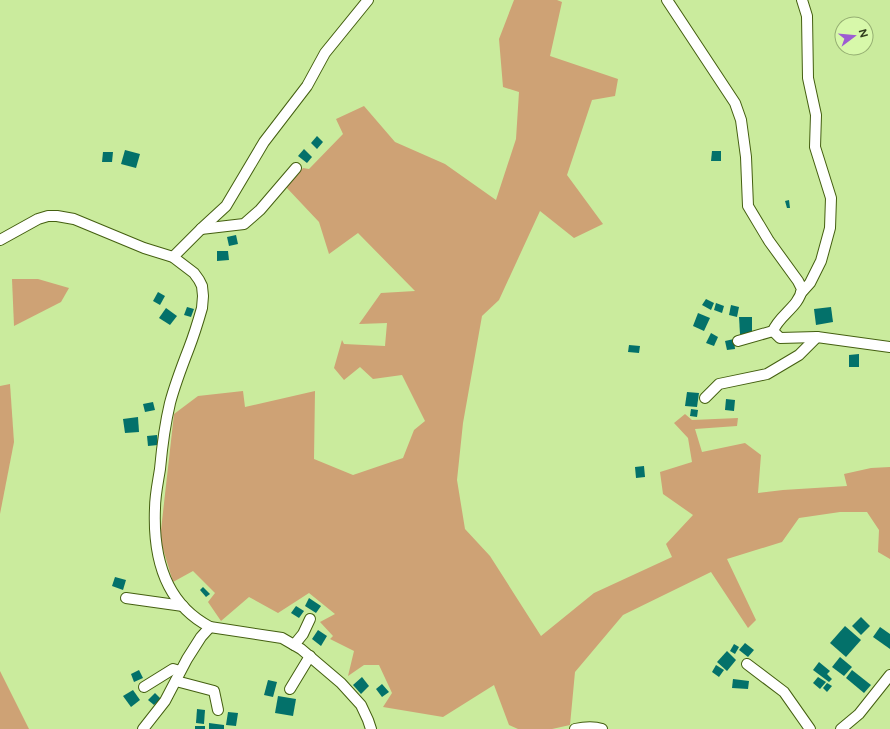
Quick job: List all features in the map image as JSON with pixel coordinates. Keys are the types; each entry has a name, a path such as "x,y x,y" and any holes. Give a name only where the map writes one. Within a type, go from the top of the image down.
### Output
{"street":[{"path":"173,257 201,228 226,206 264,142 307,86 325,53 368,0"},
{"path":"667,0 735,103 741,120 746,157 748,206 769,242 798,281 802,289 799,299 775,325 773,331"},
{"path":"801,293 810,282 821,261 830,228 831,198 815,147 816,115 808,78 806,16 802,0"},
{"path":"201,228 244,224 260,210 296,168"},
{"path":"0,240 38,219 48,216 57,216 74,219 144,248 173,257 194,273 202,286 202,308 170,404 162,446 155,507 155,537 159,561 169,587 177,600 183,606 199,621 210,627 282,638 294,644 341,683 362,705 371,729"},
{"path":"773,331 780,338 817,337 890,348"},
{"path":"738,341 773,331"},
{"path":"705,398 719,384 767,374 799,355 817,337"},
{"path":"126,598 183,606"},
{"path":"294,644 302,634 310,619"},
{"path":"199,621 201,637"},
{"path":"143,729 165,701 180,671 201,637 210,627"},
{"path":"290,689 310,656"},
{"path":"747,664 784,692 810,729"},
{"path":"144,687 173,669 180,671"},
{"path":"841,729 859,714 890,675"},
{"path":"176,681 214,691 218,710"},
{"path":"575,729 596,727 602,729"}],"shaded area":[{"path":"514,0 557,0 562,2 550,56 618,79 615,96 592,100 567,175 603,224 574,238 540,211 499,300 482,316 463,423 457,480 465,529 490,556 541,636 594,593 672,557 666,544 693,515 663,494 660,472 692,462 688,438 674,423 685,414 692,420 738,418 737,426 695,429 702,452 745,443 761,455 758,493 847,486 844,474 871,468 890,467 890,559 878,552 879,530 867,512 840,512 799,518 782,542 727,559 756,620 748,628 711,572 623,615 575,672 570,725 552,729 518,729 509,725 494,685 443,717 383,707 392,693 379,665 364,665 348,676 354,651 330,639 333,636 320,622 335,614 309,593 278,613 249,597 221,621 208,602 215,593 193,571 173,582 160,539 174,414 198,396 243,391 245,407 315,391 314,459 353,475 403,458 414,430 425,421 402,375 373,379 360,367 344,380 334,368 342,340 344,344 385,346 387,323 359,324 381,293 415,291 358,233 329,254 319,222 286,187 303,168 309,169 343,134 336,119 364,106 395,142 445,164 496,200 516,139 519,92 503,87 499,39"},
{"path":"12,279 38,279 69,288 61,302 14,326"},
{"path":"10,384 14,442 0,514 0,386"},
{"path":"0,671 29,729 0,729"}],"building":[{"path":"317,136 323,142 317,149 311,143"},
{"path":"304,149 312,157 307,163 298,156"},
{"path":"125,150 140,154 136,168 121,164"},
{"path":"712,151 721,151 721,161 711,161"},
{"path":"103,152 113,152 112,162 102,162"},
{"path":"789,200 790,208 787,208 785,201"},
{"path":"236,235 238,244 229,246 227,237"},
{"path":"217,251 228,251 229,260 217,261"},
{"path":"158,292 165,296 160,305 153,301"},
{"path":"706,299 714,303 711,310 702,305"},
{"path":"716,303 724,306 722,313 714,310"},
{"path":"731,305 739,307 737,317 729,315"},
{"path":"187,307 194,309 191,317 184,315"},
{"path":"831,307 833,322 816,325 814,309"},
{"path":"166,308 177,316 170,325 159,318"},
{"path":"698,313 710,318 704,331 693,326"},
{"path":"739,317 752,317 752,334 740,334"},
{"path":"711,333 718,337 714,346 706,343"},
{"path":"734,339 735,349 727,350 725,341"},
{"path":"629,345 640,346 639,353 628,352"},
{"path":"859,354 859,367 849,367 849,355"},
{"path":"687,392 699,393 697,407 685,406"},
{"path":"726,399 735,400 734,411 725,410"},
{"path":"153,402 155,410 145,412 143,404"},
{"path":"691,409 698,410 697,417 690,416"},
{"path":"138,417 139,432 125,433 123,419"},
{"path":"157,435 158,445 148,446 147,436"},
{"path":"644,466 645,477 636,478 635,467"},
{"path":"115,577 126,580 123,590 112,586"},
{"path":"203,587 210,594 206,597 200,590"},
{"path":"309,598 321,606 316,613 305,606"},
{"path":"296,606 304,611 299,618 291,613"},
{"path":"861,617 870,626 861,635 852,626"},
{"path":"845,626 861,640 846,657 830,643"},
{"path":"880,627 890,634 890,649 873,637"},
{"path":"318,630 327,636 321,646 312,639"},
{"path":"745,643 754,650 748,657 739,650"},
{"path":"734,644 739,647 735,654 730,651"},
{"path":"727,651 736,660 727,671 717,662"},
{"path":"840,657 852,667 844,676 832,667"},
{"path":"819,662 830,671 827,674 832,679 829,682 813,670"},
{"path":"716,665 724,670 719,677 712,672"},
{"path":"139,670 143,678 134,682 131,674"},
{"path":"852,670 871,685 864,693 846,678"},
{"path":"362,677 369,686 361,694 353,685"},
{"path":"818,677 826,682 820,689 813,683"},
{"path":"733,679 749,681 748,689 732,688"},
{"path":"268,680 277,682 273,697 264,695"},
{"path":"827,683 832,686 827,692 823,688"},
{"path":"382,684 389,692 382,697 376,689"},
{"path":"133,690 140,700 131,707 123,696"},
{"path":"155,693 161,699 154,705 148,700"},
{"path":"278,696 296,699 293,716 275,713"},
{"path":"197,709 205,710 204,724 196,723"},
{"path":"228,712 238,713 236,726 226,725"},
{"path":"209,723 224,725 224,729 209,729"},
{"path":"195,726 205,726 205,729 195,729"}]}
